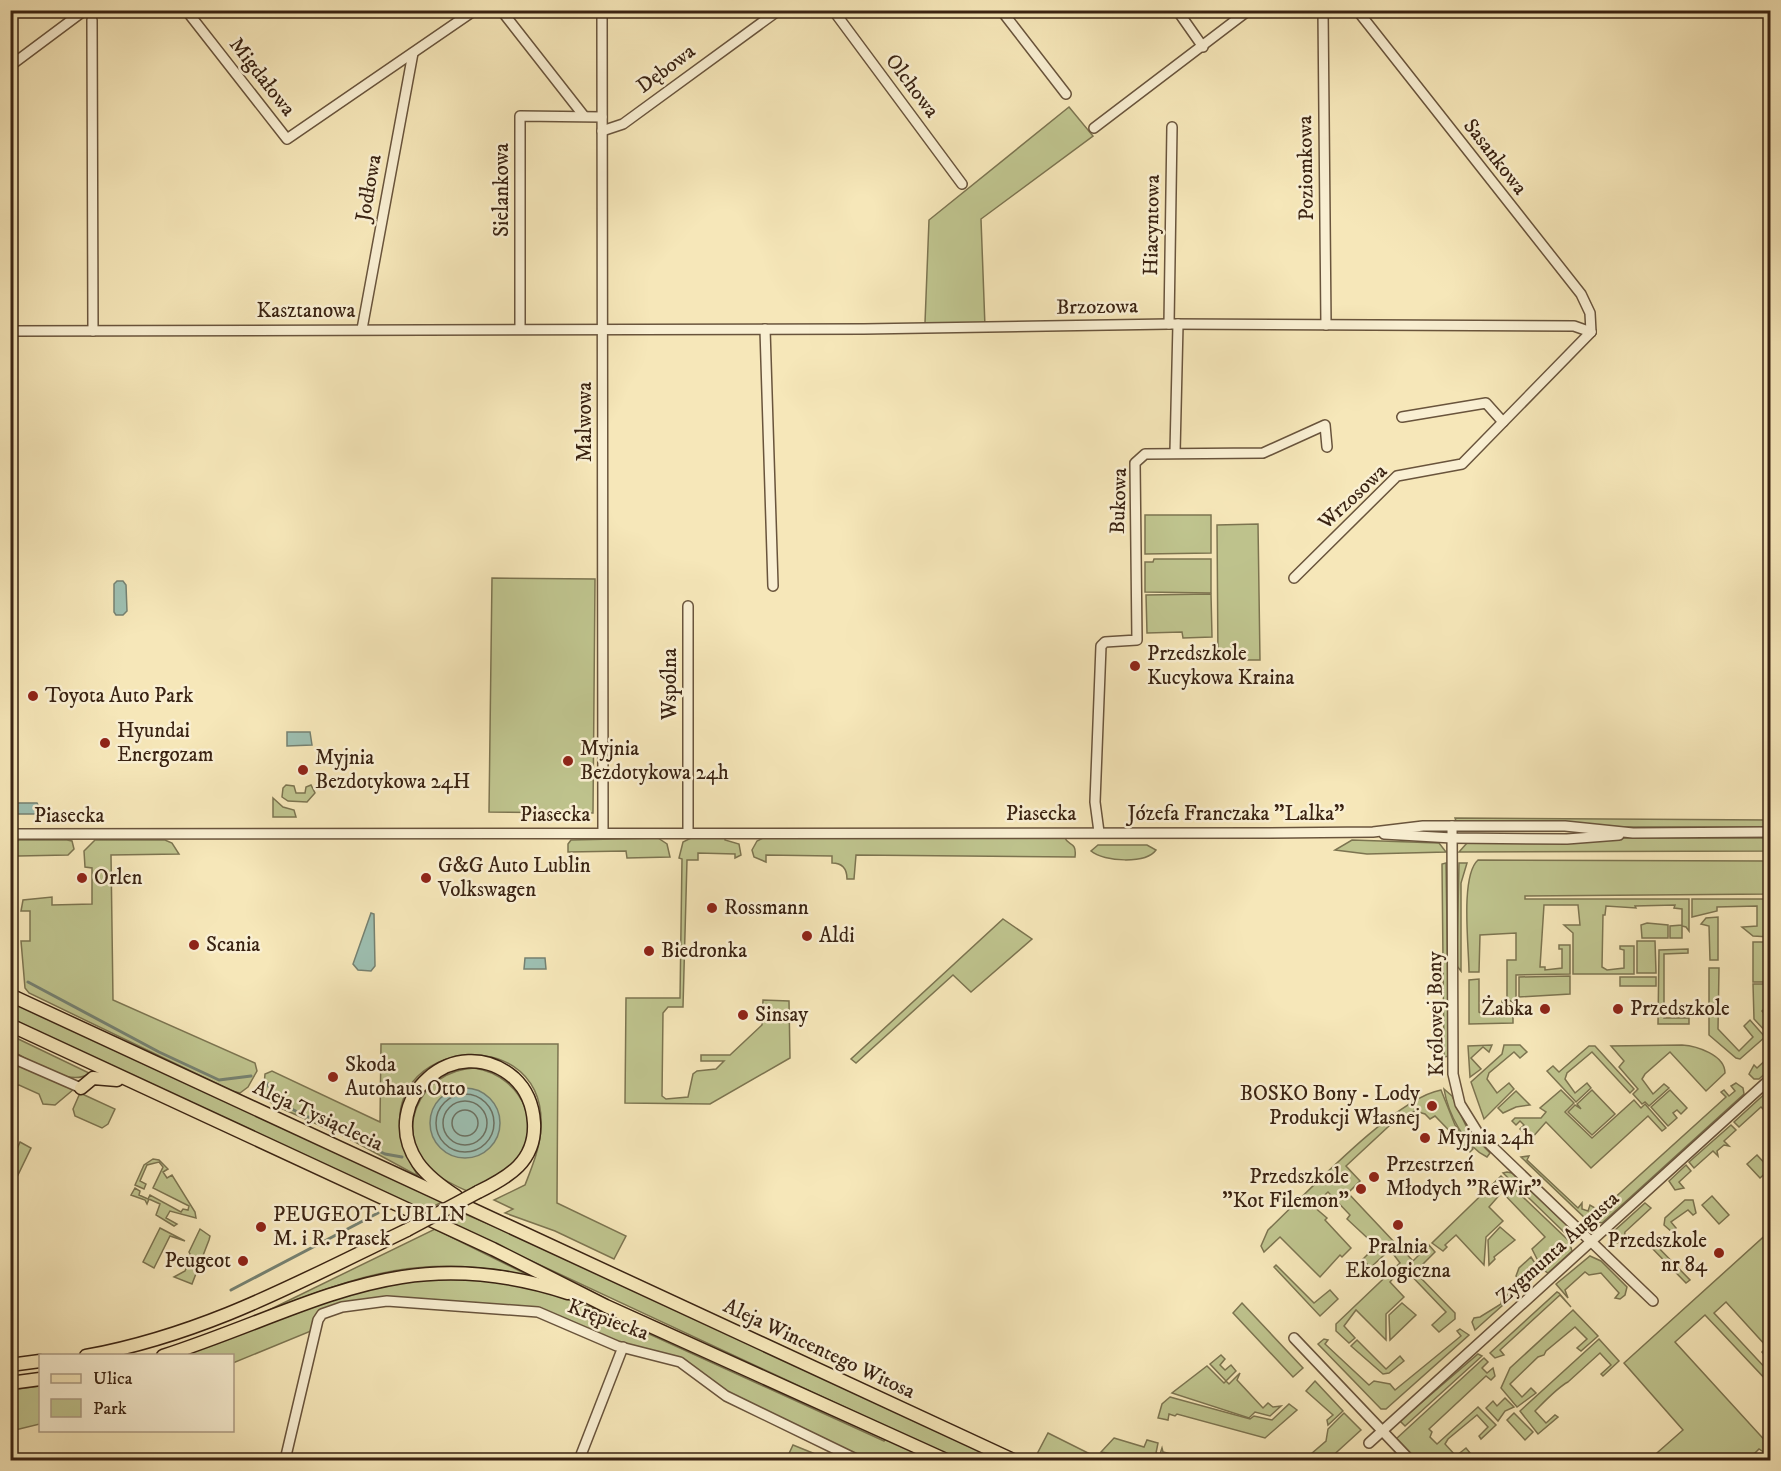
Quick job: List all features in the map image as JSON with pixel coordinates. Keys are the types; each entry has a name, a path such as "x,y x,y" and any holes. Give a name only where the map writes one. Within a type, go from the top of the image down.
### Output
{"main road":[{"name":"Aleja Tysiąclecia","path":"10,995 609,1272"},
{"path":"10,1025 493,1249 606,1306 946,1461"},
{"path":"95,1354 164,1339 209,1323 407,1230 462,1200 478,1192 505,1178 520,1166 531,1148 534,1122 530,1102 516,1081 499,1068 469,1061 443,1068 426,1080 410,1104 406,1125 412,1151 423,1168 446,1189 462,1200 482,1214"},
{"path":"81,1088 93,1078 100,1077 150,1090"},
{"path":"168,1354 335,1292 410,1274 452,1272 518,1279 606,1306"},
{"name":"Aleja Wincentego Witosa","path":"609,1272 1013,1461"},
{"path":"10,1365 39,1361"},
{"path":"10,1383 39,1379"}],"street":[{"path":"10,66 86,10"},
{"name":"Migdałowa","path":"186,10 287,139 412,53"},
{"path":"412,53 475,10"},
{"path":"501,10 584,116 602,117"},
{"name":"Malwowa","path":"602,10 603,833"},
{"name":"Dębowa","path":"602,131 623,124 779,10"},
{"name":"Olchowa","path":"833,10 962,184"},
{"path":"1001,10 1066,94"},
{"path":"1177,10 1203,47"},
{"path":"1094,128 1249,10"},
{"name":"Poziomkowa","path":"1323,10 1326,325"},
{"name":"Sasankowa","path":"1357,10 1581,294 1590,313 1590,332"},
{"path":"92,20 93,331"},
{"name":"Jodłowa","path":"362,329 412,53"},
{"name":"Sielankowa","path":"520,328 520,116 584,116"},
{"name":"Hiacyntowa","path":"1172,127 1173,324"},
{"path":"1173,324 1175,452"},
{"name":"Brzozowa","path":"602,328 1173,324 1574,326 1590,332"},
{"name":"Kasztanowa","path":"10,331 602,328"},
{"path":"765,328 773,586"},
{"name":"Wrzosowa","path":"1294,578 1397,476 1462,464 1590,332"},
{"path":"1402,417 1486,403 1503,422"},
{"name":"Bukowa","path":"1099,832 1095,802 1101,646 1105,642 1137,640 1135,463 1145,454 1263,453 1325,425 1327,447"},
{"name":"Wspólna","path":"688,606 688,833"},
{"name":"Józefa Franczaka \"Lalka\"","path":"1099,832 1373,832 1423,826 1565,826 1633,832 1770,832"},
{"name":"Królowej Bony","path":"1452,826 1453,1074 1460,1104 1478,1133 1653,1301"},
{"name":"Piasecka","path":"10,834 1099,832"},
{"name":"Józefa Franczaka \"Lalka\"","path":"1373,832 1422,838 1567,838 1633,832"},
{"path":"10,1057 81,1088"},
{"name":"Zygmunta Augusta","path":"1369,1443 1770,1079"},
{"name":"Krępiecka","path":"285,1461 318,1320 322,1314 352,1305 387,1301 527,1309 623,1347 680,1362 726,1396 858,1461"},
{"path":"1294,1338 1410,1461"},
{"path":"579,1461 623,1347"},
{"path":"1764,1461 1770,1455"}],"green space":[{"path":"1069,107 1093,136 981,219 985,327 931,328 925,323 929,220"},
{"path":"1145,515 1211,515 1211,553 1145,554"},
{"path":"1258,524 1260,660 1218,660 1217,525"},
{"path":"1154,559 1211,559 1211,593 1145,592 1145,562 1153,562"},
{"path":"492,578 595,579 593,813 489,812"},
{"path":"1211,594 1212,637 1183,638 1182,632 1147,633 1146,595"},
{"path":"286,785 294,786 296,793 305,793 306,787 311,785 315,793 307,802 288,801 282,797 283,788"},
{"path":"273,798 283,807 294,810 296,817 273,817"},
{"path":"1455,818 1770,820 1770,827 1622,827 1556,822 1456,821"},
{"path":"693,837 725,837 725,840 739,844 741,855 735,858 735,854 698,853 698,860 687,860 683,1007 668,1007 663,1013 662,1096 666,1099 688,1097 693,1074 697,1071 716,1069 724,1061 701,1061 701,1055 730,1055 762,1025 763,1000 789,1001 790,1058 710,1104 625,1103 626,998 680,998 682,859 679,858 683,842"},
{"path":"658,838 667,844 670,857 627,858 626,851 568,852 568,844 571,840"},
{"path":"763,838 1065,838 1074,846 1075,857 856,855 854,879 847,879 844,867 832,863 832,856 766,855 766,862 754,857 752,850 757,841"},
{"path":"1630,838 1770,838 1770,851 1459,852 1467,843"},
{"path":"19,840 67,840 72,841 74,849 68,855 18,856 11,852 10,844"},
{"path":"95,840 165,840 172,843 179,854 111,855 113,1000 255,1063 257,1071 248,1087 240,1093 29,993 25,988 21,941 30,941 30,911 21,911 23,900 52,897 52,905 92,904 92,868 85,867 84,851"},
{"path":"1352,840 1439,843 1446,852 1367,854 1335,850"},
{"path":"1098,845 1147,845 1156,850 1143,858 1125,860 1097,855 1091,851"},
{"path":"1478,860 1770,861 1770,894 1525,896 1525,899 1689,899 1689,931 1682,926 1682,938 1670,938 1670,926 1682,925 1682,909 1674,908 1675,905 1635,906 1636,908 1606,906 1605,915 1603,915 1602,967 1607,970 1624,968 1624,950 1620,949 1620,946 1634,946 1634,974 1573,974 1573,933 1564,925 1580,925 1578,905 1544,905 1540,967 1545,967 1545,970 1562,968 1562,949 1559,949 1559,945 1570,945 1570,974 1516,975 1516,1004 1507,999 1507,960 1516,960 1516,933 1480,935 1479,972 1469,972 1467,896 1472,868"},
{"path":"1446,863 1449,1056 1444,1057 1442,864"},
{"path":"1459,863 1467,863 1461,883 1461,971 1457,966"},
{"path":"1692,899 1770,899 1770,937 1753,936 1742,927 1757,926 1757,906 1717,907 1717,911 1692,917"},
{"path":"1718,917 1718,960 1710,960 1709,926 1701,924 1706,918"},
{"path":"1003,919 1032,939 971,992 953,975 856,1063 851,1059"},
{"path":"1647,923 1668,925 1668,938 1642,938 1641,925"},
{"path":"1637,941 1655,941 1656,973 1637,973"},
{"path":"1753,942 1770,942 1770,982 1753,982"},
{"path":"1688,949 1688,953 1664,954 1664,1018 1689,1018 1689,1024 1658,1024 1659,950"},
{"path":"1709,968 1719,968 1718,1029 1739,1051 1753,1037 1744,1026 1750,1020 1765,1037 1740,1059 1709,1035"},
{"path":"1570,976 1570,994 1519,997 1519,977"},
{"path":"1620,977 1656,977 1656,986 1620,986"},
{"path":"1479,979 1479,1012 1484,1015 1502,1012 1502,1001 1513,1005 1513,1023 1469,1024 1469,980"},
{"path":"1753,984 1770,984 1770,1003 1762,1011 1770,1020 1768,1034 1754,1019"},
{"path":"11,1001 442,1202 423,1212 11,1019"},
{"path":"10,1035 89,1074 70,1077 39,1066 12,1051"},
{"path":"381,1044 558,1044 557,1203 626,1236 614,1259 555,1231 505,1213 513,1209 494,1200 525,1185 535,1157 541,1128 534,1090 513,1066 484,1056 452,1058 424,1071 404,1096 401,1131 418,1176 346,1137 274,1105 263,1096 265,1074 272,1071 380,1122"},
{"path":"1492,1045 1489,1052 1483,1047 1471,1058 1481,1069 1470,1077 1468,1046"},
{"path":"1504,1045 1520,1045 1527,1052 1520,1058 1514,1052 1489,1073 1487,1079 1497,1093 1509,1083 1514,1089 1484,1119 1471,1082 1502,1054"},
{"path":"1682,1045 1695,1047 1715,1056 1724,1067 1725,1073 1706,1091 1670,1052 1642,1079 1653,1094 1664,1084 1669,1088 1649,1106 1645,1102 1642,1104 1633,1094 1638,1089 1619,1067 1624,1061 1611,1046"},
{"path":"1589,1046 1595,1046 1634,1089 1630,1093 1592,1052 1567,1073 1565,1079 1575,1093 1587,1083 1591,1088 1576,1102 1547,1071 1553,1066 1559,1072"},
{"path":"1770,1056 1770,1069 1759,1079 1754,1079 1749,1074 1754,1065 1757,1068"},
{"path":"10,1062 74,1089 55,1105 43,1104 39,1094 19,1085 11,1086"},
{"path":"474,1068 492,1073 518,1094 525,1108 528,1123 527,1139 520,1155 508,1169 467,1191 434,1173 421,1157 414,1141 413,1123 417,1107 426,1092 438,1080 455,1072"},
{"path":"1736,1083 1743,1088 1744,1094 1602,1223 1586,1219 1521,1157 1529,1156 1527,1160 1578,1208 1582,1203 1582,1209 1588,1211 1590,1205 1600,1211 1726,1097 1721,1092 1724,1090 1729,1096 1735,1091 1731,1086"},
{"path":"1444,1089 1452,1096 1468,1130 1490,1153 1487,1157 1471,1145 1458,1128"},
{"path":"1770,1089 1770,1108 1766,1112 1761,1107 1739,1127 1734,1122"},
{"path":"1441,1090 1455,1125 1473,1149 1470,1152 1435,1116 1430,1119 1425,1114 1415,1111 1405,1116 1402,1114 1346,1166 1360,1181 1348,1193 1396,1244 1370,1268 1363,1259 1376,1246 1347,1219 1350,1215 1328,1192 1313,1206 1327,1218 1325,1220 1351,1248 1342,1257 1340,1255 1320,1277 1280,1237 1264,1252 1261,1246 1268,1230 1351,1150 1400,1110 1422,1097"},
{"path":"1561,1090 1574,1103 1565,1112 1592,1138 1634,1100 1641,1108 1645,1104 1666,1128 1662,1131 1648,1116 1591,1168 1546,1122 1531,1139 1520,1129 1524,1125 1520,1121 1516,1125 1512,1121 1515,1118 1541,1118 1546,1112 1540,1108"},
{"path":"1592,1090 1615,1114 1592,1135 1568,1112 1575,1105 1581,1109 1577,1104"},
{"path":"1670,1090 1687,1108 1681,1114 1677,1110 1673,1113 1677,1118 1668,1126 1651,1107"},
{"path":"1516,1091 1530,1105 1516,1107 1503,1113 1498,1108"},
{"path":"80,1093 115,1109 108,1124 102,1128 75,1116 73,1109"},
{"path":"1731,1125 1736,1130 1724,1141 1729,1146 1724,1145 1717,1151 1718,1156 1713,1151 1694,1168 1689,1162"},
{"path":"20,1142 31,1148 15,1181 11,1180 11,1155 14,1156"},
{"path":"1757,1155 1770,1169 1760,1178 1747,1164"},
{"path":"153,1159 159,1160 168,1169 163,1172 167,1178 172,1175 195,1212 196,1218 170,1211 166,1218 177,1224 174,1226 156,1215 160,1204 149,1199 147,1204 145,1200 131,1195 135,1188 140,1191 139,1195 148,1199 150,1195 181,1212 183,1209 188,1210 189,1206 153,1188 163,1167 159,1162 147,1165 140,1181 146,1184 144,1189 135,1185 144,1165"},
{"path":"1686,1165 1691,1171 1679,1182 1684,1188 1675,1190 1669,1181"},
{"path":"1503,1173 1512,1173 1572,1230 1569,1234 1565,1233"},
{"path":"1501,1176 1569,1241 1572,1251 1548,1273 1542,1269 1532,1249 1545,1237 1502,1192 1489,1207 1503,1221 1486,1237 1484,1265 1456,1235 1445,1245 1447,1247 1443,1251 1432,1243"},
{"path":"1712,1196 1729,1215 1719,1224 1702,1205"},
{"path":"1685,1200 1693,1200 1696,1213 1693,1215 1688,1210 1671,1222 1676,1228 1672,1232 1664,1225 1665,1218"},
{"path":"1645,1203 1651,1208 1625,1232 1624,1240 1617,1243 1613,1232"},
{"path":"465,1214 549,1250 999,1460 958,1460 448,1222"},
{"path":"1500,1227 1515,1240 1494,1257 1495,1259 1489,1265 1488,1240"},
{"path":"160,1228 185,1241 170,1236 154,1268 143,1262"},
{"path":"200,1229 210,1236 192,1284 174,1277 185,1271 191,1256 189,1252"},
{"path":"435,1229 530,1276 457,1266 394,1271 333,1287 265,1312"},
{"path":"1770,1231 1770,1361 1762,1352 1767,1347 1726,1302 1714,1313 1770,1373 1770,1384 1705,1315 1675,1342 1770,1446 1765,1453 1759,1449 1748,1460 1649,1460 1683,1430 1624,1363"},
{"path":"1650,1239 1690,1280 1686,1283 1647,1243"},
{"path":"1398,1245 1413,1261 1429,1245 1435,1252 1415,1272 1455,1313 1455,1319 1439,1332 1432,1325 1446,1312 1403,1267 1390,1282 1404,1297 1386,1314 1386,1340 1356,1310 1344,1326 1355,1338 1349,1343 1336,1331 1336,1324 1400,1263 1391,1251"},
{"path":"1590,1256 1601,1261 1627,1287 1625,1295 1620,1299 1615,1298 1619,1293 1601,1273 1589,1275 1585,1272 1565,1290 1568,1298 1556,1284"},
{"path":"1531,1257 1540,1271 1525,1285 1523,1283 1527,1279 1524,1276 1520,1280 1516,1276 1519,1268"},
{"path":"1276,1265 1314,1303 1330,1290 1338,1299 1320,1316 1274,1267"},
{"path":"414,1279 487,1279 549,1293 590,1307 884,1441 886,1438 934,1460 866,1460 720,1390 686,1363 626,1345 527,1307 378,1299 314,1321 311,1331 234,1363 234,1354 184,1354 339,1296"},
{"path":"1520,1285 1523,1287 1475,1330 1472,1322 1474,1318 1480,1317 1501,1304 1502,1299"},
{"path":"1557,1292 1559,1293 1571,1307 1560,1295 1500,1350 1504,1355 1495,1358 1490,1353"},
{"path":"1242,1303 1303,1368 1293,1377 1233,1313"},
{"path":"1402,1303 1416,1315 1390,1340 1389,1315"},
{"path":"1573,1310 1598,1336 1581,1351 1577,1348 1587,1339 1575,1327 1544,1355 1538,1357 1510,1384 1522,1397 1531,1388 1536,1393 1517,1407 1501,1388 1510,1368"},
{"path":"1460,1329 1469,1335 1386,1409 1381,1409 1318,1344 1324,1339 1328,1340 1325,1344 1369,1385 1374,1381 1390,1384 1395,1390 1461,1336 1457,1331"},
{"path":"1599,1339 1619,1361 1603,1376 1601,1374 1611,1365 1600,1353 1555,1391 1535,1411 1546,1423 1555,1415 1558,1417 1538,1434 1520,1411"},
{"path":"1357,1340 1386,1369 1400,1356 1404,1361 1389,1373 1383,1374 1351,1346"},
{"path":"1478,1354 1482,1356 1405,1426 1400,1421"},
{"path":"1221,1355 1225,1359 1220,1365 1225,1370 1231,1365 1236,1371 1226,1381 1210,1364"},
{"path":"1484,1358 1488,1362 1482,1368 1487,1373 1493,1368 1495,1376 1491,1380 1486,1376 1429,1429 1432,1432 1430,1437 1437,1444 1478,1407 1496,1425 1481,1439 1479,1436 1488,1427 1477,1415 1448,1439 1445,1444 1456,1456 1466,1448 1470,1453 1462,1460 1416,1460 1396,1439"},
{"path":"1207,1366 1224,1383 1226,1381 1229,1384 1240,1373 1237,1380 1263,1408 1268,1403 1273,1407 1281,1406 1270,1416 1255,1412 1249,1418 1172,1393"},
{"path":"1315,1381 1343,1411 1328,1425 1327,1420 1333,1415 1306,1391"},
{"path":"39,1386 39,1424 11,1431 11,1390"},
{"path":"1170,1397 1250,1419 1254,1416 1272,1420 1289,1404 1297,1410 1265,1438 1177,1414 1175,1416 1169,1414 1168,1420 1158,1418 1162,1404"},
{"path":"1505,1398 1514,1407 1505,1411 1498,1421 1486,1408 1493,1401 1497,1406"},
{"path":"1344,1413 1361,1430 1328,1460 1304,1460 1326,1441 1328,1429"},
{"path":"1514,1413 1533,1432 1525,1440 1507,1420"},
{"path":"1048,1433 1098,1458 1126,1460 1044,1460 1036,1456"},
{"path":"1114,1438 1144,1447 1147,1440 1158,1443 1156,1453 1160,1454 1162,1448 1163,1452 1195,1460 1143,1460 1101,1452"},
{"path":"793,1445 830,1460 786,1460"}],"water":[{"path":"117,581 123,581 126,585 127,611 123,615 116,615 114,612 114,584"},
{"path":"287,732 310,732 312,745 287,746"},
{"path":"11,803 37,803 41,810 37,814 11,814"},
{"path":"371,913 374,914 375,966 371,971 358,970 353,964"},
{"path":"525,958 545,958 546,969 524,969"},
{"path":"465,1088 478,1091 490,1098 497,1110 500,1123 497,1136 490,1148 478,1155 465,1158 452,1155 440,1148 433,1136 430,1123 433,1110 440,1098 452,1091"}],"waterway":[{"path":"28,982 159,1052 219,1080 251,1076"},
{"path":"267,1083 277,1102 385,1154 402,1157"},
{"path":"231,1290 378,1213"}],"place":[{"name":"Przedszkole Kucykowa Kraina","path":"1135,666"},
{"name":"Toyota Auto Park","path":"33,696"},
{"name":"Hyundai Energozam","path":"105,743"},
{"name":"Myjnia Bezdotykowa 24h","path":"568,761"},
{"name":"Myjnia Bezdotykowa 24H","path":"303,770"},
{"name":"Orlen","path":"82,878"},
{"name":"G&G Auto Lublin Volkswagen","path":"426,878"},
{"name":"Rossmann","path":"712,908"},
{"name":"Aldi","path":"807,936"},
{"name":"Scania","path":"194,945"},
{"name":"Biedronka","path":"649,951"},
{"name":"Żabka","path":"1545,1009"},
{"name":"Przedszkole","path":"1618,1009"},
{"name":"Sinsay","path":"743,1015"},
{"name":"Skoda Autohaus Otto","path":"333,1077"},
{"name":"BOSKO Bony - Lody Produkcji Własnej","path":"1432,1106"},
{"name":"Myjnia 24h","path":"1425,1138"},
{"name":"Przestrzeń Młodych \"ReWir\"","path":"1374,1177"},
{"name":"Przedszkole \"Kot Filemon\"","path":"1361,1189"},
{"name":"Pralnia Ekologiczna","path":"1398,1225"},
{"name":"PEUGEOT LUBLIN M. i R. Prasek","path":"261,1227"},
{"name":"Przedszkole nr 84","path":"1719,1253"},
{"name":"Peugeot","path":"243,1261"}]}
